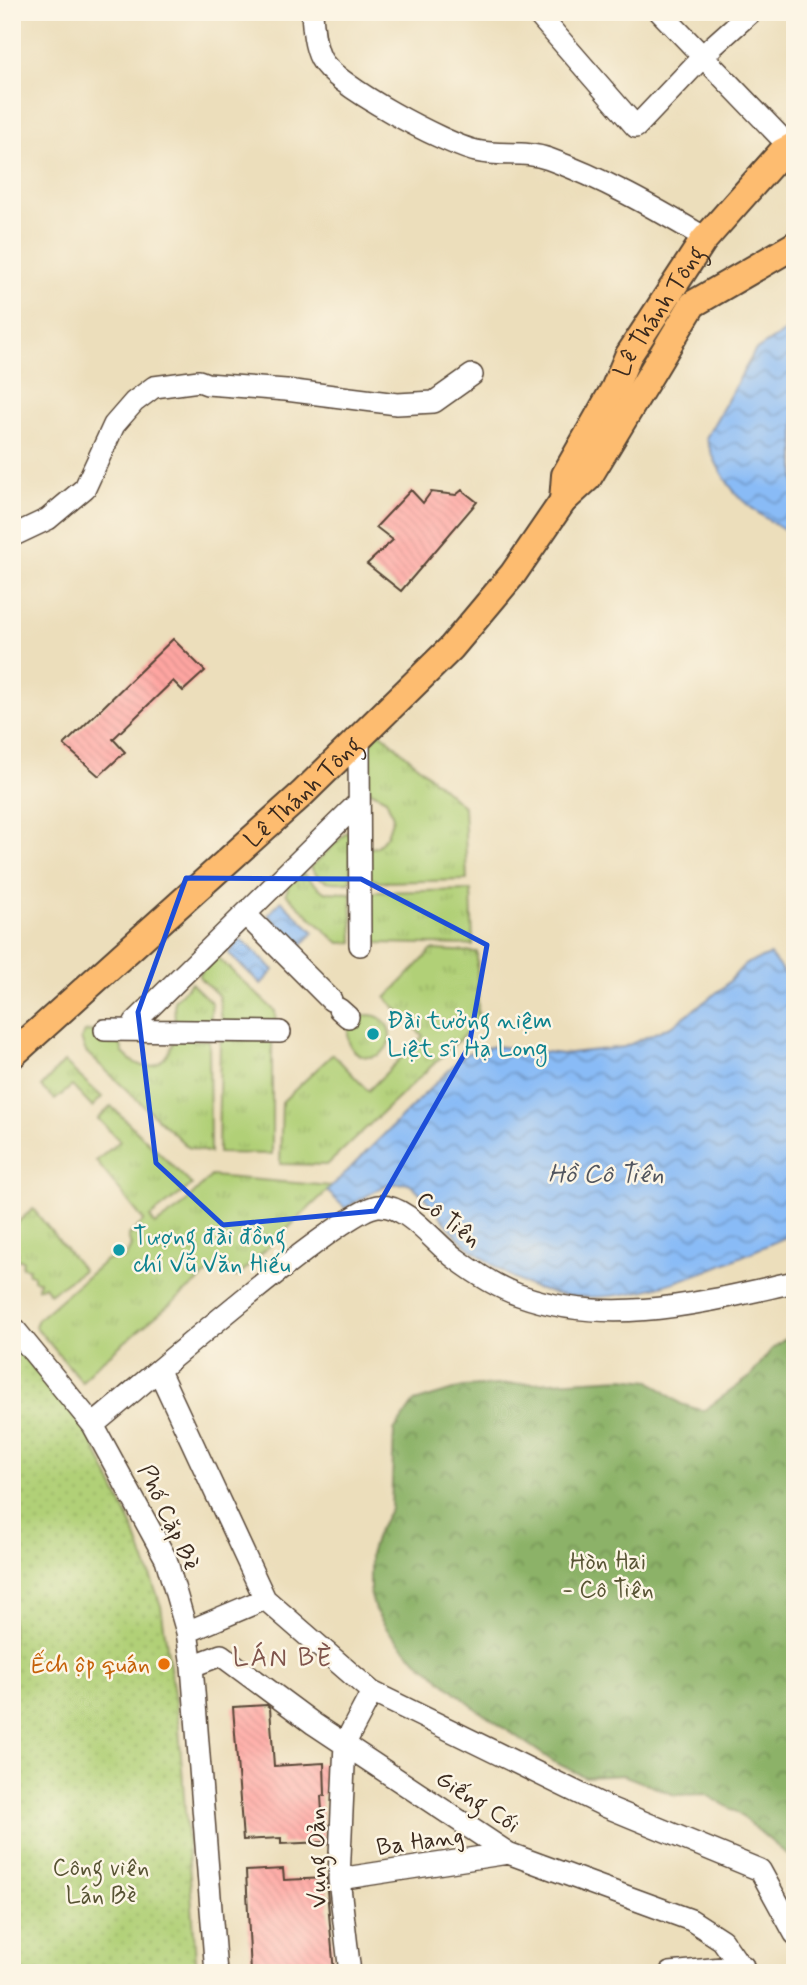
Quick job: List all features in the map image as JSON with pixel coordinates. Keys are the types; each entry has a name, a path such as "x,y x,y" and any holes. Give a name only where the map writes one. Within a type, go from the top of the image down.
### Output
{"main road":[{"name":"Lê Thánh Tông","path":"563,501 565,474 614,389 628,356 703,241 782,152 793,147"},
{"name":"Lê Thánh Tông","path":"12,1055 302,794 452,648 513,574 563,501 588,478 693,304 795,245"}],"street":[{"path":"312,12 315,42 322,61 372,100 407,121 463,148 496,154 529,152 551,159 649,205 702,236 703,241"},
{"path":"536,12 636,127 704,56 751,12"},
{"path":"660,12 793,147"},
{"path":"12,536 48,519 85,488 114,425 134,402 154,387 199,381 397,404 434,402 472,374"},
{"path":"359,737 360,945"},
{"path":"131,1030 135,1022 358,803"},
{"path":"245,914 339,1009"},
{"path":"105,1030 280,1031"},
{"name":"Cô Tiên","path":"93,1424 306,1251 376,1206 390,1207 409,1218 478,1275 517,1294 565,1308 640,1312 795,1282"},
{"name":"Phố Cặp Bè","path":"12,1326 93,1424 166,1559 187,1632 192,1666 216,1973"},
{"path":"159,1371 265,1599 372,1692 607,1807 760,1870 795,1934"},
{"path":"187,1632 265,1599"},
{"name":"Giếng Cối","path":"192,1666 221,1655 314,1724 508,1853 691,1920 722,1940 744,1969"},
{"path":"345,1743 372,1692"},
{"name":"Vụng Oản","path":"345,1743 339,1879 350,1973"},
{"name":"Ba Hang","path":"339,1879 508,1853"},
{"path":"670,1973 744,1969"}],"highlighted area":[{"path":"186,878 361,879 487,945 469,1046 375,1211 223,1225 156,1163 138,1012"}],"green space":[{"path":"380,732 464,807 467,880 380,882 368,878 368,848 377,847 387,835 393,817 386,799 365,788 366,758 371,744"},
{"path":"347,832 352,836 350,882 332,882 318,877 311,867"},
{"path":"303,874 324,892 351,893 353,942 340,943 334,939 286,894 289,884"},
{"path":"471,890 473,945 376,943 369,938 369,895 373,892"},
{"path":"432,950 477,952 478,1022 327,1165 280,1164 282,1102 333,1054 368,1091 423,1036 386,998"},
{"path":"217,957 275,1011 276,1022 227,1024 222,1020 219,996 200,978 200,972"},
{"path":"191,983 212,1003 210,1024 175,1024 174,1001"},
{"path":"369,1015 384,1021 390,1036 384,1051 369,1057 354,1051 348,1036 354,1021"},
{"path":"94,1031 119,1039 123,1053 139,1065 147,1067 165,1057 174,1040 209,1040 210,1153 188,1147 86,1052 81,1039 85,1032"},
{"path":"224,1039 272,1040 272,1154 218,1153 220,1043"},
{"path":"64,1062 102,1097 92,1107 72,1086 55,1100 41,1087"},
{"path":"111,1106 192,1185 150,1217 155,1225 180,1208 211,1176 332,1186 237,1277 222,1262 93,1368 82,1382 35,1326 38,1319 106,1260 125,1258 131,1246 128,1236 144,1221 96,1161 120,1141 98,1119"},
{"path":"33,1209 83,1270 50,1294 44,1286 38,1288 39,1281 33,1280 33,1275 28,1274 29,1268 22,1267 23,1260 17,1260 18,1252 12,1252 12,1227"},
{"name":"Hòn Hai - Cô Tiên","path":"795,1331 795,1861 735,1811 705,1794 675,1795 623,1775 585,1777 554,1762 476,1709 410,1654 389,1632 375,1610 370,1592 370,1555 376,1535 391,1508 394,1431 414,1402 463,1387 623,1378 650,1381 681,1404 703,1411 750,1377 771,1350"},
{"name":"Công viên Lán Bè","path":"12,1344 86,1429 133,1528 161,1606 179,1728 197,1973 12,1973"}],"water":[{"path":"795,325 795,537 751,507 730,486 721,473 706,438 755,351"},
{"path":"281,901 314,932 301,946 268,915"},
{"path":"241,939 274,970 261,984 228,953"},
{"name":"Hồ Cô Tiên","path":"770,955 785,974 795,976 795,1233 694,1276 620,1295 584,1297 549,1292 504,1272 462,1242 409,1183 388,1184 345,1208 327,1191 465,1054 494,1046 562,1054 624,1047 673,1025 724,987 745,964"}],"building":[{"path":"411,490 423,503 431,492 456,495 462,490 477,502 401,591 367,564 393,540 376,527"},
{"path":"173,639 205,671 183,691 173,681 113,739 125,752 99,776 64,745"},
{"path":"267,1705 270,1708 274,1766 324,1763 325,1795 321,1796 324,1842 281,1844 281,1838 243,1840 233,1707"},
{"path":"283,1869 284,1880 326,1878 334,1973 251,1973 246,1871"}],"place":[{"name":"Đài tưởng niệm Liệt sĩ Hạ Long","path":"373,1034"},
{"name":"Tượng đài đồng chí Vũ Văn Hiếu","path":"119,1250"},
{"name":"Ếch ộp quán","path":"164,1664"}],"district":[{"name":"LÁN BÈ","path":"283,1657"}]}
